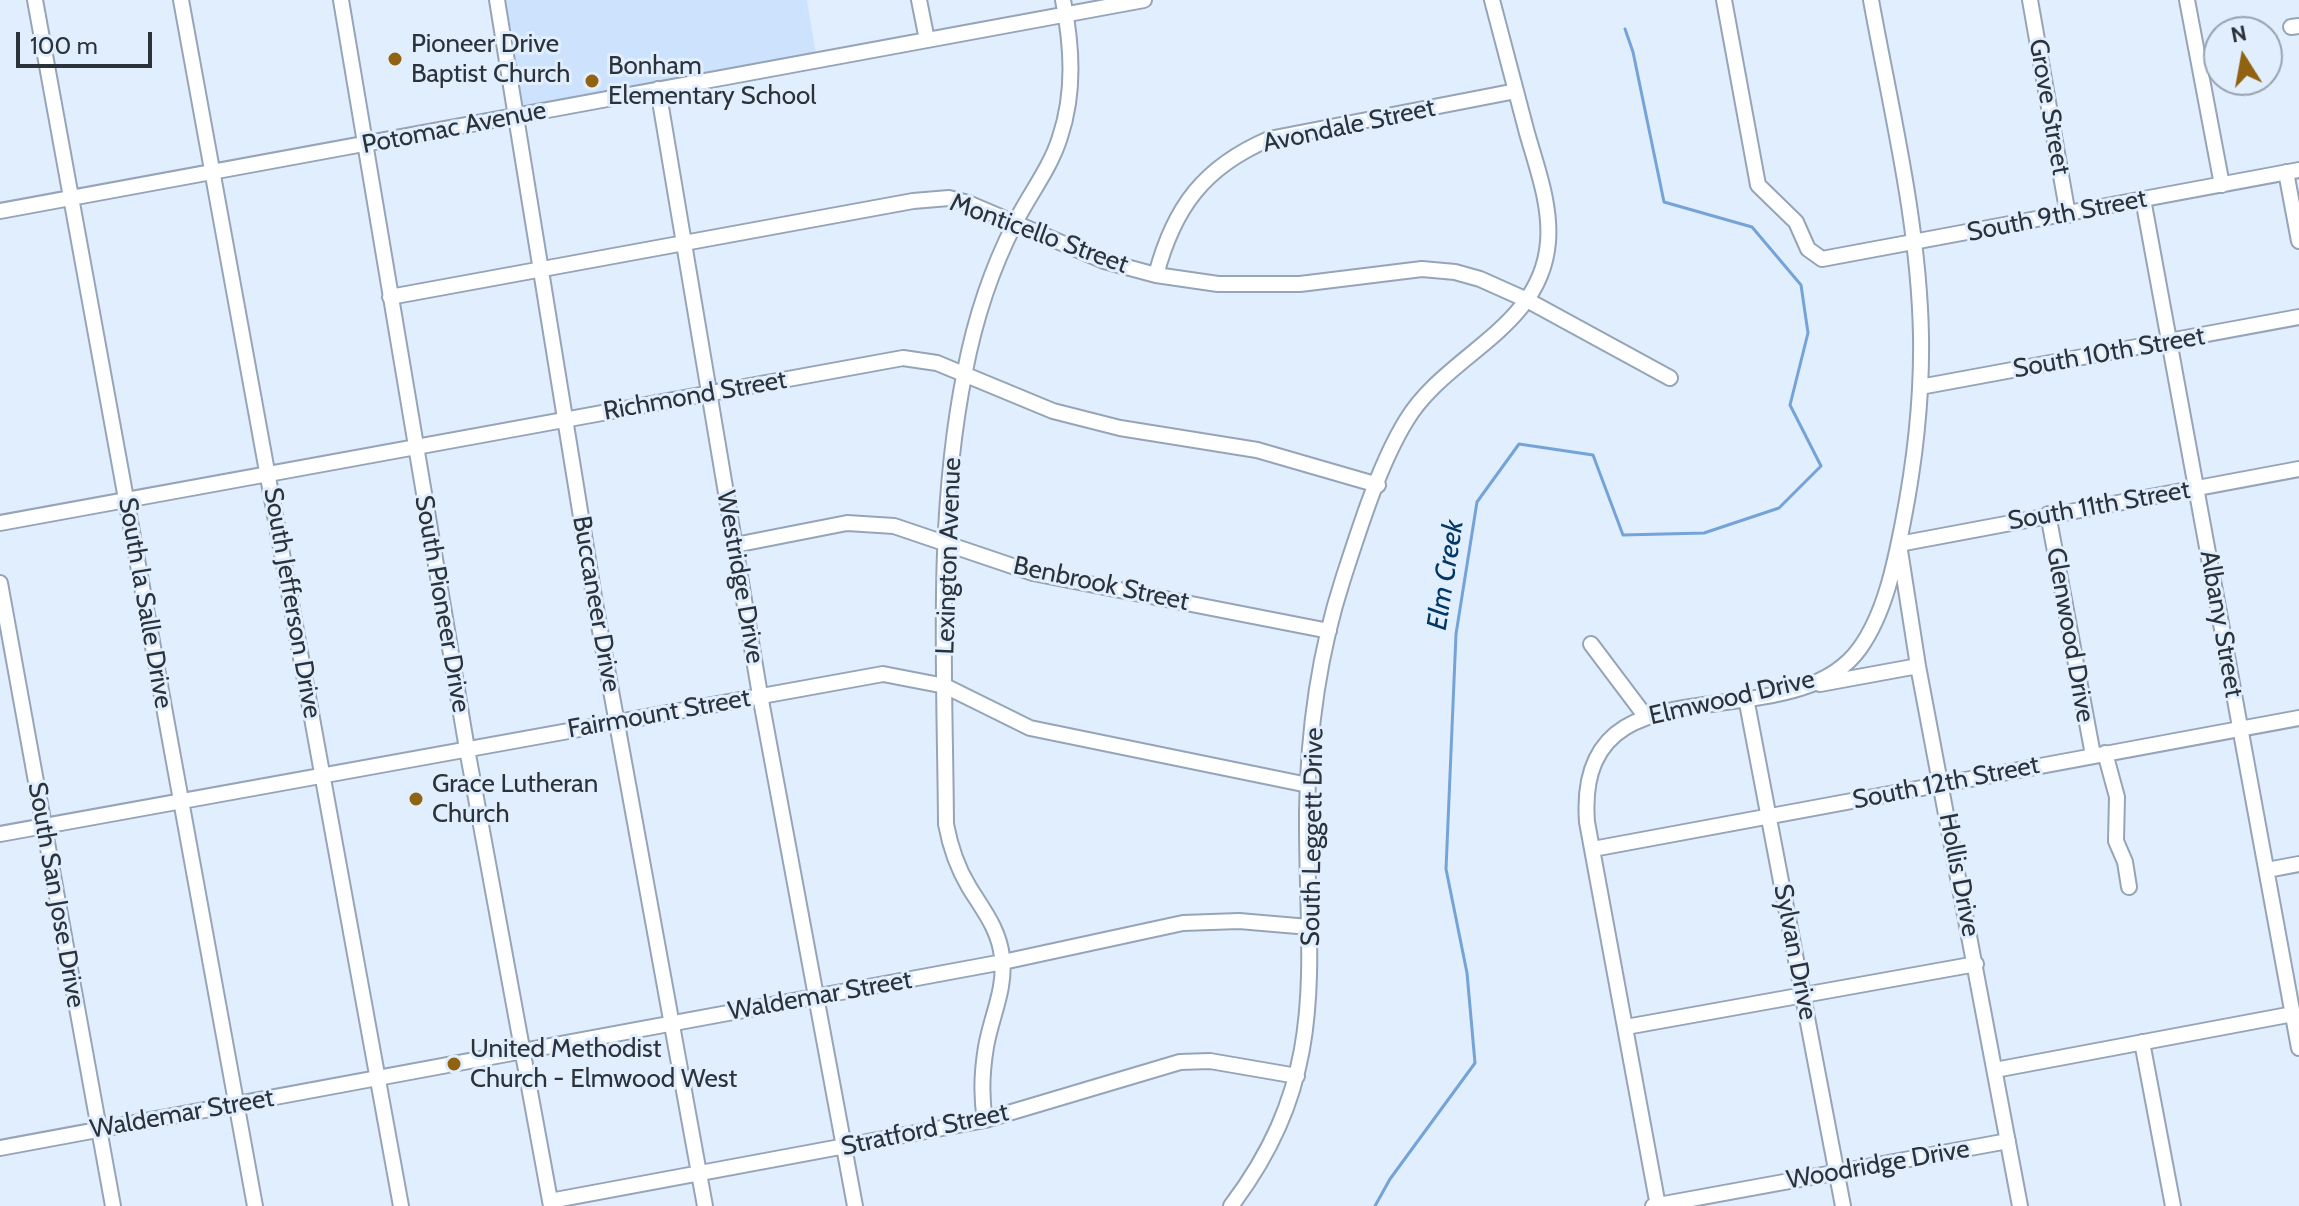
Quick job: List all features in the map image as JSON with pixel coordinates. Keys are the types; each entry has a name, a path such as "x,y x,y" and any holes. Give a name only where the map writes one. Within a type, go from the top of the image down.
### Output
{"street":[{"name":"South la Salle Drive","path":"35,0 255,1206"},
{"name":"South Jefferson Drive","path":"181,0 401,1206"},
{"name":"South Pioneer Drive","path":"341,0 467,749 550,1204"},
{"name":"Buccaneer Drive","path":"497,0 565,420 705,1206"},
{"path":"919,0 927,40"},
{"name":"Potomac Avenue","path":"0,211 927,40 1064,7 1144,0"},
{"name":"South Leggett Drive","path":"1231,1206 1270,1147 1286,1115 1310,1009 1308,785 1313,724 1329,631 1343,581 1378,485 1405,423 1423,397 1463,357 1500,332 1540,280 1548,242 1543,191 1492,0"},
{"name":"South 9th Street","path":"1724,0 1758,185 1796,222 1808,249 1816,256 1829,259 2293,171"},
{"name":"Elmwood Drive","path":"1657,1206 1585,802 1594,759 1610,738 1630,723 1646,717 1801,687 1831,674 1850,661 1861,647 1880,606 1899,544 1912,472 1921,337 1914,243 1871,0"},
{"name":"Grove Street","path":"2030,0 2068,215"},
{"path":"2187,0 2222,185"},
{"name":"Lexington Avenue","path":"985,1120 982,1103 986,1047 1000,995 1003,962 994,927 968,886 949,839 945,686 946,543 953,441 976,317 1014,224 1054,153 1066,116 1071,73 1064,7"},
{"name":"Westridge Drive","path":"658,89 760,695 855,1206"},
{"name":"Avondale Street","path":"1156,275 1164,244 1186,203 1205,178 1245,149 1269,139 1516,91"},
{"path":"2293,171 2299,241"},
{"name":"Monticello Street","path":"390,297 934,198 968,203 1104,261 1156,275 1218,284 1285,285 1422,269 1480,279 1527,300 1670,378"},
{"name":"Albany Street","path":"2143,199 2299,1048"},
{"name":"South 10th Street","path":"1920,387 2299,317"},
{"name":"Richmond Street","path":"0,523 903,358 920,359 964,374 1053,411 1120,428 1257,450 1378,485"},
{"name":"South 11th Street","path":"1899,544 2299,469"},
{"name":"Glenwood Drive","path":"2048,514 2099,754 2117,797 2116,841 2125,862 2129,887"},
{"name":"Benbrook Street","path":"735,545 847,523 894,526 1033,573 1329,631"},
{"name":"Hollis Drive","path":"1899,544 1918,666 2020,1206"},
{"name":"South San Jose Drive","path":"0,583 113,1206"},
{"path":"1591,644 1646,717"},
{"path":"1801,687 1918,666"},
{"name":"Fairmount Street","path":"0,834 883,674 945,686 1030,728 1308,785"},
{"name":"Sylvan Drive","path":"1746,698 1843,1206"},
{"name":"South 12th Street","path":"1593,849 2299,718"},
{"path":"2267,870 2299,864"},
{"name":"Waldemar Street","path":"0,1148 1003,962 1204,920 1309,927"},
{"path":"1626,1027 1976,964"},
{"path":"1995,1070 2293,1014"},
{"path":"2142,1042 2173,1206"},
{"name":"Stratford Street","path":"550,1204 985,1120 1180,1062 1210,1061 1297,1076"},
{"name":"Woodridge Drive","path":"1657,1206 2008,1141"}],"shaded area":[{"name":"Bonham Elementary School","path":"504,0 807,0 816,54 521,108"}],"waterway":[{"name":"Elm Creek","path":"1375,1206 1390,1179 1475,1063 1467,973 1446,869 1456,634 1477,502 1519,444 1593,455 1623,535 1704,533 1779,508 1821,466 1790,405 1808,333 1801,285 1752,227 1664,202 1633,52 1625,29"}],"place":[{"name":"Pioneer Drive Baptist Church","path":"395,59"},
{"name":"Bonham Elementary School","path":"592,81"},
{"name":"Grace Lutheran Church","path":"416,799"},
{"name":"United Methodist Church - Elmwood West","path":"454,1064"}]}
